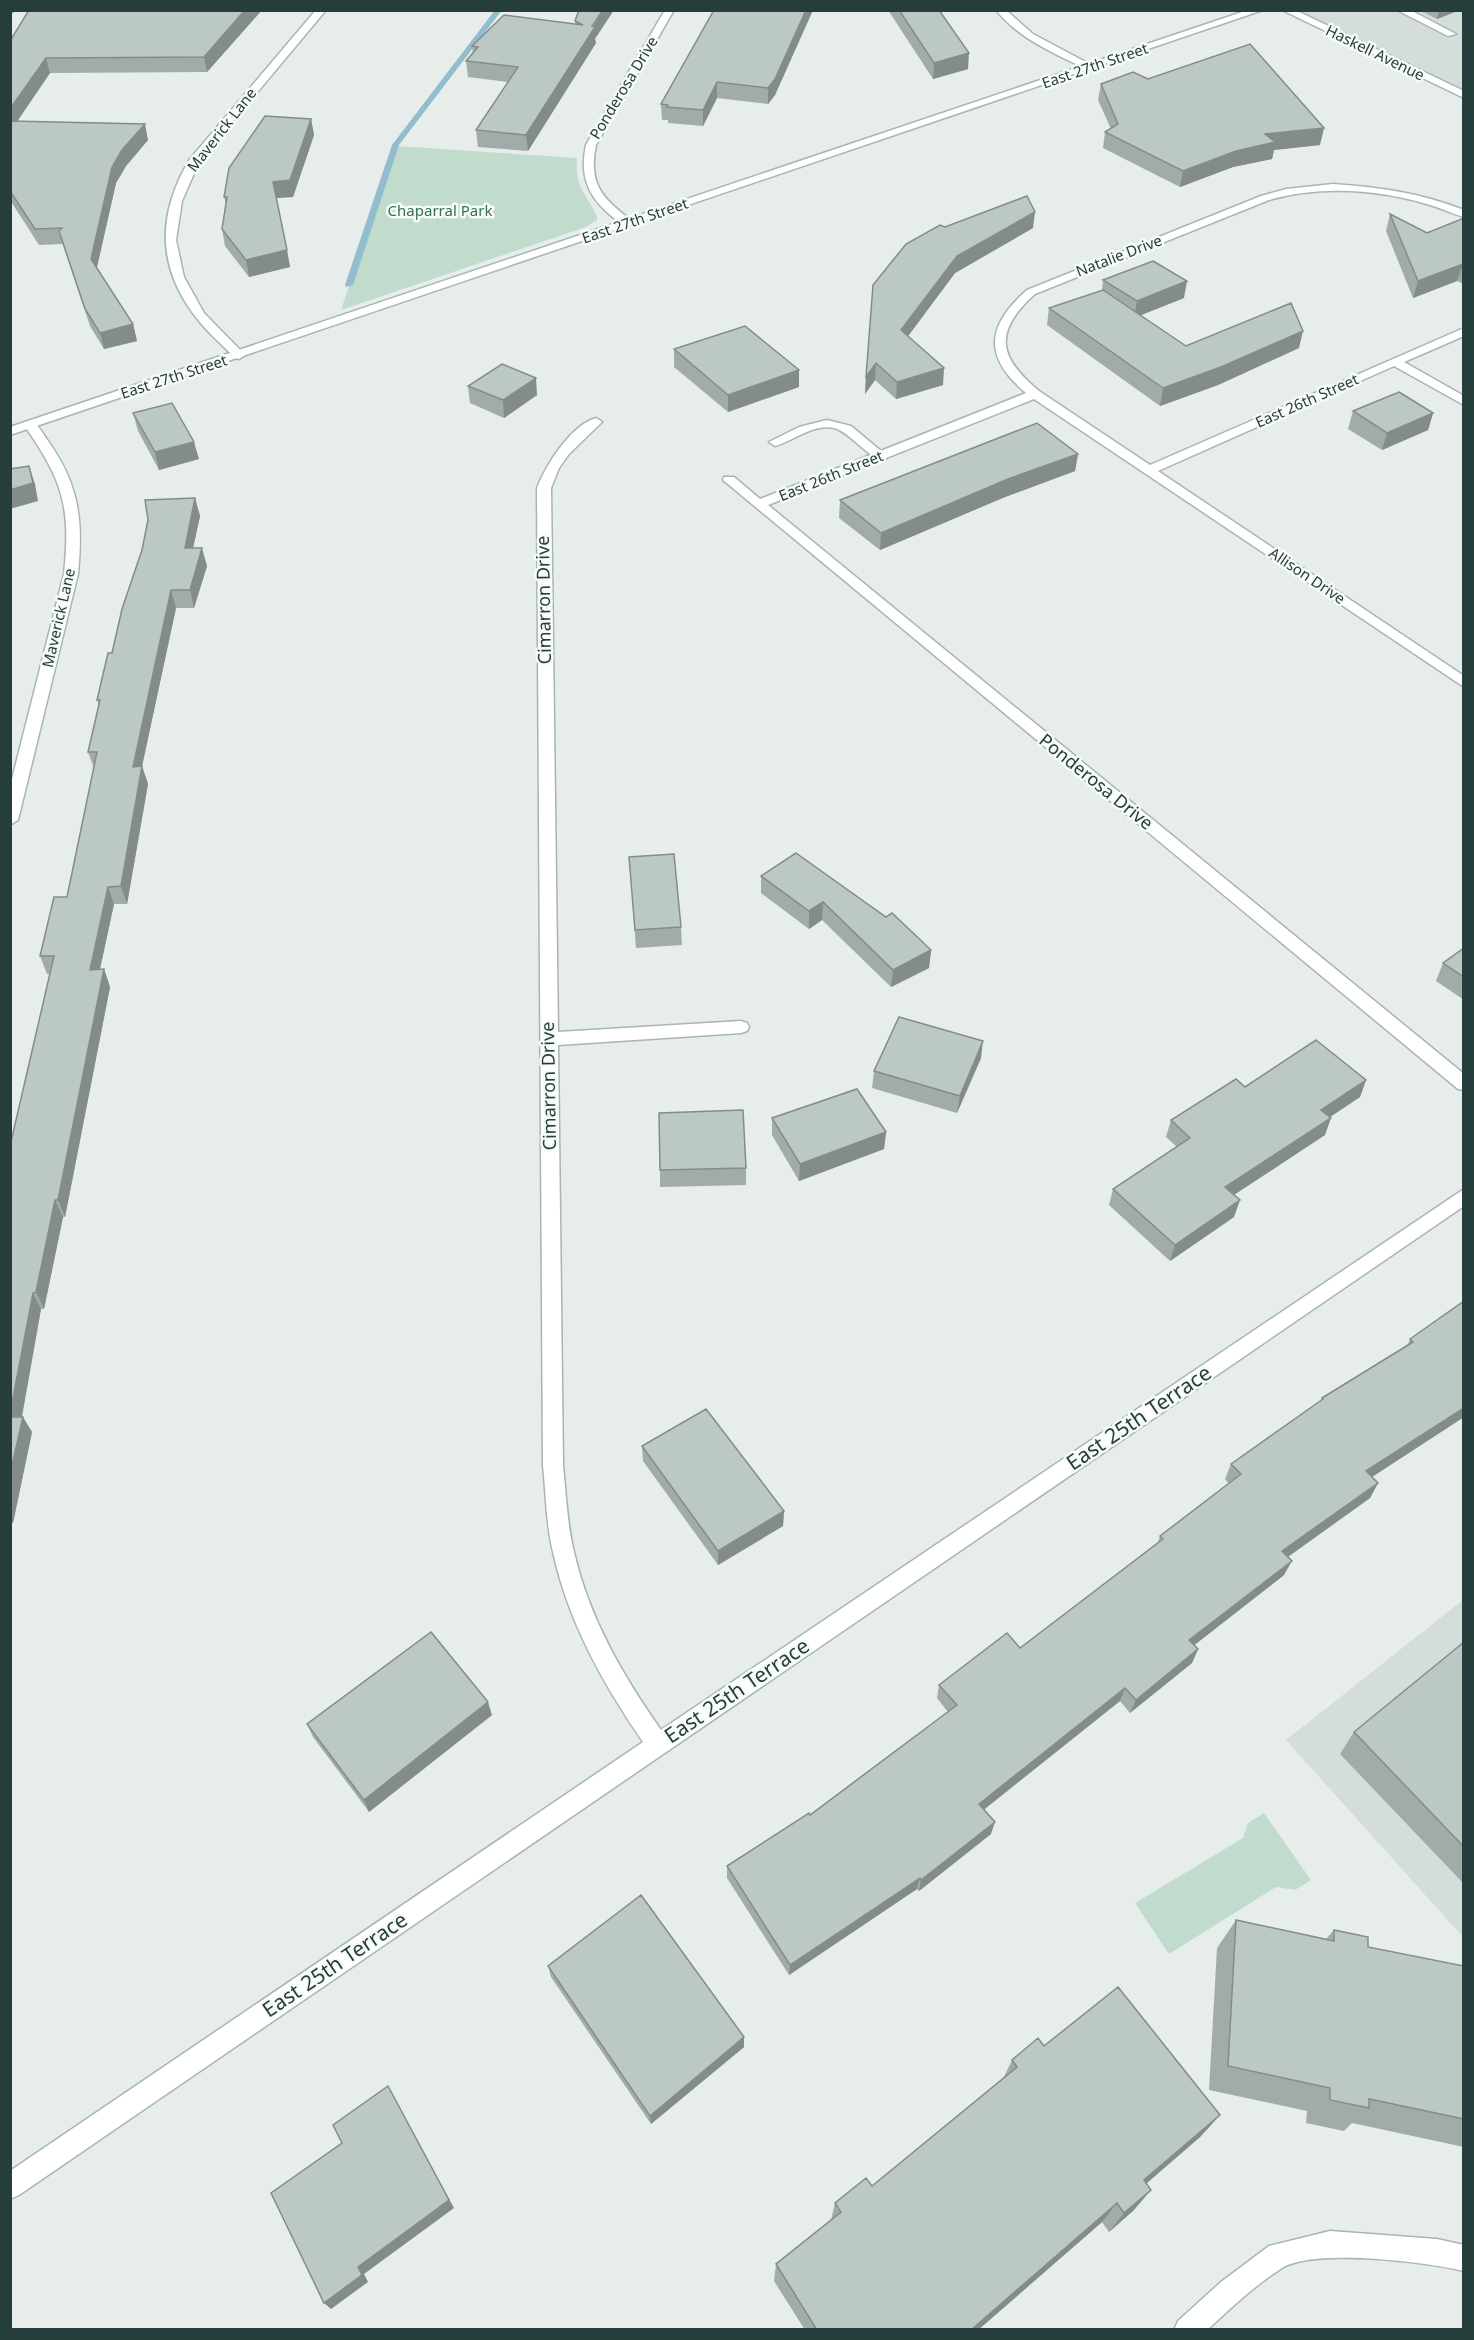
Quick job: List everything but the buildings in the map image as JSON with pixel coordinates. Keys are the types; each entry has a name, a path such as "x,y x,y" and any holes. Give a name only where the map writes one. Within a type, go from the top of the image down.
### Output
{"street":[{"name":"Maverick Lane","path":"239,355 201,317 186,294 172,260 170,240 173,209 181,184 194,160 322,10"},
{"name":"Ponderosa Drive","path":"628,223 598,197 588,179 586,162 591,145 670,10"},
{"path":"1000,10 1009,22 1026,34 1090,67"},
{"name":"East 27th Street","path":"10,431 1258,10"},
{"name":"Haskell Avenue","path":"1286,10 1464,95"},
{"path":"1401,10 1450,34"},
{"name":"Natalie Drive","path":"1150,470 1021,384 1005,364 999,349 999,334 1006,316 1016,303 1049,283 1265,198 1286,192 1333,187 1385,191 1436,203 1464,214"},
{"name":"East 26th Street","path":"1150,470 1464,331"},
{"path":"1395,362 1464,401"},
{"name":"East 26th Street","path":"759,504 1035,394"},
{"name":"Cimarron Drive","path":"596,422 574,438 560,454 550,470 544,488 552,1465 563,1552 584,1619 626,1699 658,1745"},
{"name":"Maverick Lane","path":"10,820 71,574 75,537 74,513 68,486 55,457 30,424"},
{"path":"775,442 817,426 834,424 842,427 881,456"},
{"name":"Allison Drive","path":"1150,470 1464,683"},
{"name":"Ponderosa Drive","path":"729,480 1464,1084"},
{"path":"548,1039 741,1027"},
{"name":"East 25th Terrace","path":"10,2186 1464,1196"},
{"path":"1187,2330 1230,2290 1278,2255 1330,2244 1437,2252 1464,2258"}],"path":[{"path":"10,17 14,10"}],"shaded area":[{"path":"1286,11 1463,11 1463,95"},
{"path":"1463,1600 1463,1937 1286,1740"}],"green space":[{"name":"Chaparral Park","path":"396,146 577,158 579,183 597,220 586,227 341,310"},
{"path":"1264,1813 1311,1880 1295,1890 1276,1887 1169,1954 1135,1903 1243,1838 1248,1823"}],"waterway":[{"path":"349,285 396,145 499,10"}]}
